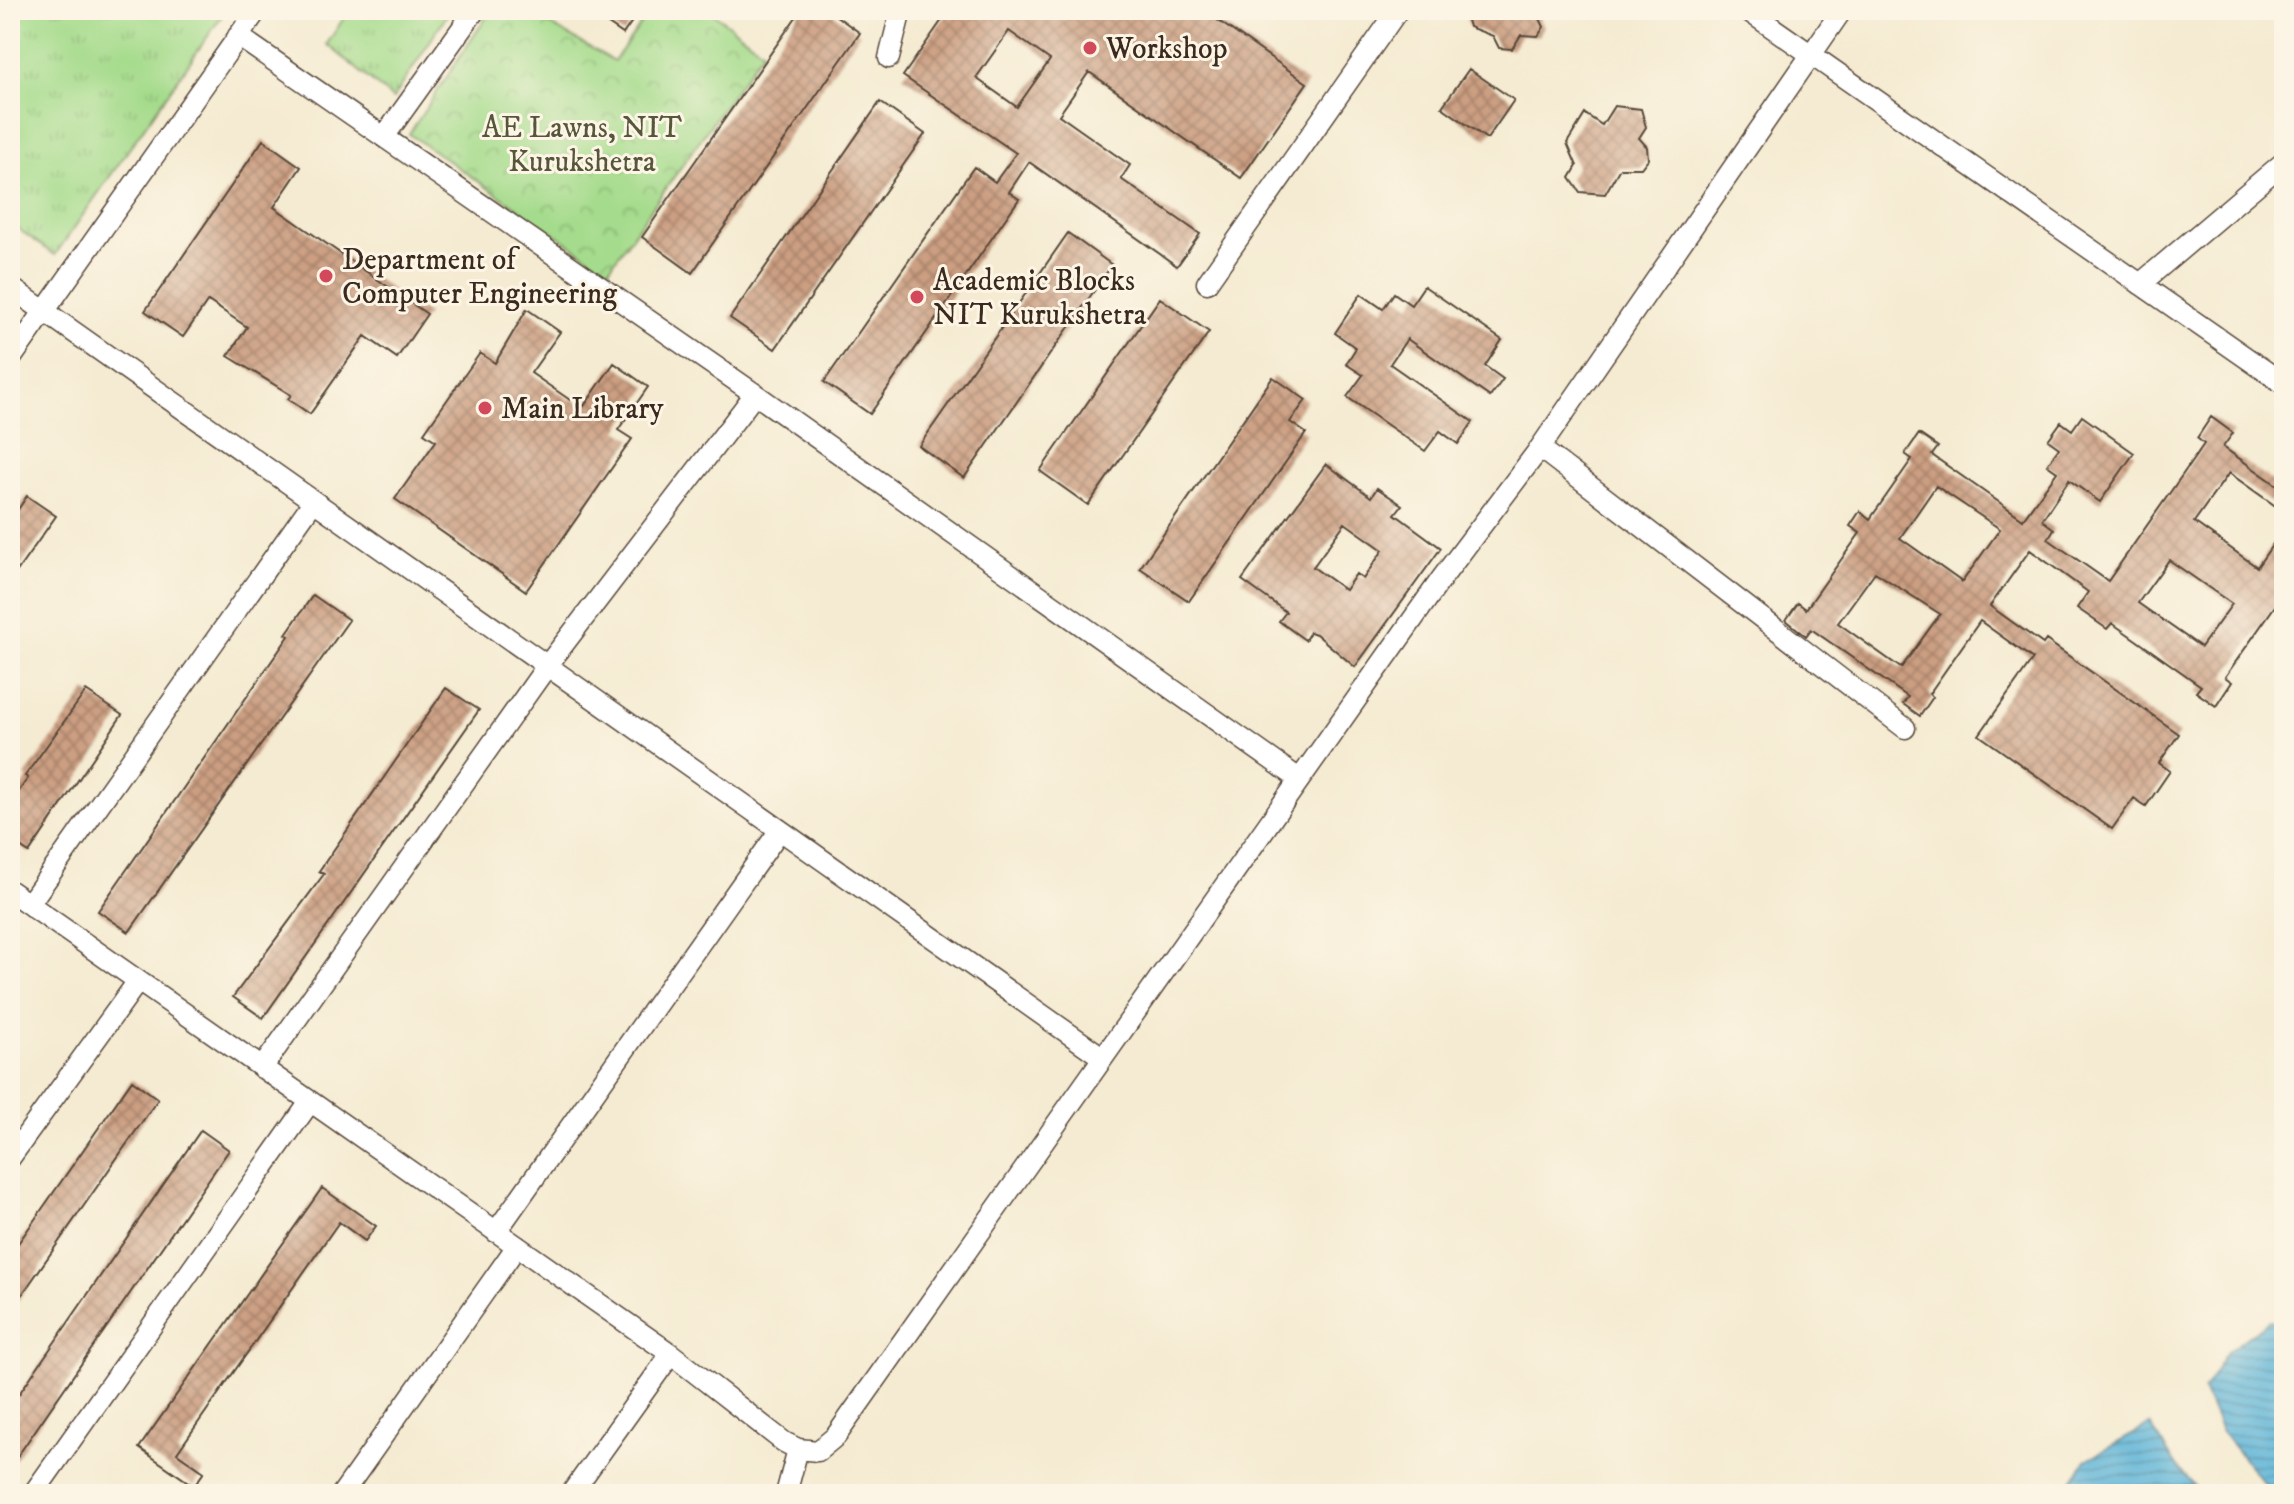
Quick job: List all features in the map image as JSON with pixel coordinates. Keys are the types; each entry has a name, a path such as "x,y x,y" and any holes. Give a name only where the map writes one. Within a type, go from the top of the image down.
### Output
{"street":[{"path":"10,360 257,10"},
{"path":"384,137 475,10"},
{"path":"889,58 901,10"},
{"path":"1207,283 1398,10"},
{"path":"1747,10 2284,384"},
{"path":"10,891 671,1354 798,1449 818,1451 836,1436 1299,779 1540,448 1842,10"},
{"path":"238,36 755,394 1299,779"},
{"path":"2140,284 2284,162"},
{"path":"10,287 1102,1057"},
{"path":"262,1068 547,666 755,394"},
{"path":"1540,448 1905,728"},
{"path":"29,904 313,502"},
{"path":"496,1232 780,830"},
{"path":"10,1158 138,981"},
{"path":"33,1494 310,1102"},
{"path":"342,1494 517,1246"},
{"path":"571,1494 671,1354"},
{"path":"786,1494 798,1449"}],"green space":[{"path":"10,10 226,10 55,255 10,223"},
{"path":"349,10 450,10 393,99 327,44"},
{"name":"AE Lawns, NIT Kurukshetra","path":"491,10 557,10 549,24 614,61 651,10 709,10 763,51 608,270 409,134"}],"water":[{"path":"2269,1321 2284,1323 2284,1494 2273,1494 2221,1431 2203,1390 2227,1352"},
{"path":"2150,1425 2179,1469 2202,1494 2062,1494 2086,1460"}],"building":[{"path":"588,10 640,10 623,34"},
{"path":"801,10 828,10 860,33 692,273 642,237"},
{"path":"949,10 1203,10 1307,83 1241,178 1089,72 1059,115 1130,165 1121,179 1200,234 1177,266 1029,162 1009,192 1019,199 870,414 824,382 974,167 995,182 1016,153 903,76","holes":["1009,31 1050,60 1017,107 976,78"]},
{"path":"1464,10 1536,10 1544,27 1538,36 1521,35 1512,49 1499,48 1493,36 1469,27"},
{"path":"1469,69 1514,100 1487,139 1442,107"},
{"path":"880,102 925,134 775,349 730,318"},
{"path":"1614,106 1641,109 1646,127 1639,138 1647,147 1648,159 1641,168 1620,168 1605,194 1580,192 1570,178 1577,166 1567,143 1585,114 1602,125"},
{"name":"Department of Computer Engineering","path":"263,140 301,167 274,207 427,314 397,358 365,336 310,414 288,399 291,395 228,356 247,327 208,301 183,337 145,311"},
{"path":"1068,233 1112,265 964,478 919,446"},
{"path":"1424,286 1502,340 1485,366 1503,379 1490,397 1407,339 1390,364 1473,422 1458,444 1440,431 1425,451 1347,397 1363,375 1346,364 1356,348 1335,333 1361,294 1383,309 1394,293 1411,305"},
{"path":"1160,298 1209,332 1088,505 1040,471"},
{"path":"527,309 560,332 531,373 570,400 572,398 584,406 614,363 648,387 618,430 632,439 526,591 395,499 436,441 424,433 480,353 495,363"},
{"path":"1273,377 1306,400 1290,422 1306,433 1189,601 1140,568"},
{"path":"2082,416 2134,453 2100,502 2069,480 2042,520 2054,529 2048,539 2108,581 2204,444 2197,438 2211,417 2233,433 2223,447 2284,490 2284,512 2229,473 2194,522 2257,567 2284,528 2284,613 2275,606 2225,677 2232,682 2216,706 2196,692 2201,686 2112,623 2107,629 2077,608 2088,592 2030,550 1990,606 2043,644 2046,640 2179,734 2159,763 2170,771 2146,806 2134,798 2112,829 1979,735 2033,659 1980,621 1929,694 1933,697 1920,716 1903,704 1908,697 1811,629 1806,636 1786,620 1798,603 1806,609 1860,533 1850,526 1860,511 1870,519 1912,459 1905,454 1919,434 1938,447 1932,455 2023,519 2057,472 2047,465 2059,448 2048,440 2061,422 2072,430","holes":["1936,486 2000,529 1962,582 1900,538","2169,560 2232,604 2201,647 2138,603","1875,572 1940,614 1901,668 1838,623"]},
{"path":"1326,464 1371,497 1377,488 1402,505 1395,514 1441,548 1355,667 1316,634 1310,632 1305,640 1279,621 1286,612 1242,580","holes":["1345,523 1383,550 1363,579 1356,574 1345,590 1313,567"]},
{"path":"27,496 56,516 10,581 10,506 17,511"},
{"path":"313,595 349,620 129,932 98,911 289,636 286,634"},
{"path":"446,688 479,710 263,1018 233,997 324,874 319,871"},
{"path":"86,691 122,715 29,853 10,840 10,804 28,778 25,776"},
{"path":"132,1080 158,1099 10,1312 10,1255"},
{"path":"201,1130 229,1150 10,1467 10,1407"},
{"path":"322,1188 376,1226 365,1241 339,1222 177,1453 204,1472 194,1486 139,1448"}],"place":[{"name":"Workshop","path":"1090,48"},
{"name":"Department of Computer Engineering","path":"326,276"},
{"name":"Academic Blocks NIT Kurukshetra","path":"917,297"},
{"name":"Main Library","path":"485,408"}]}
